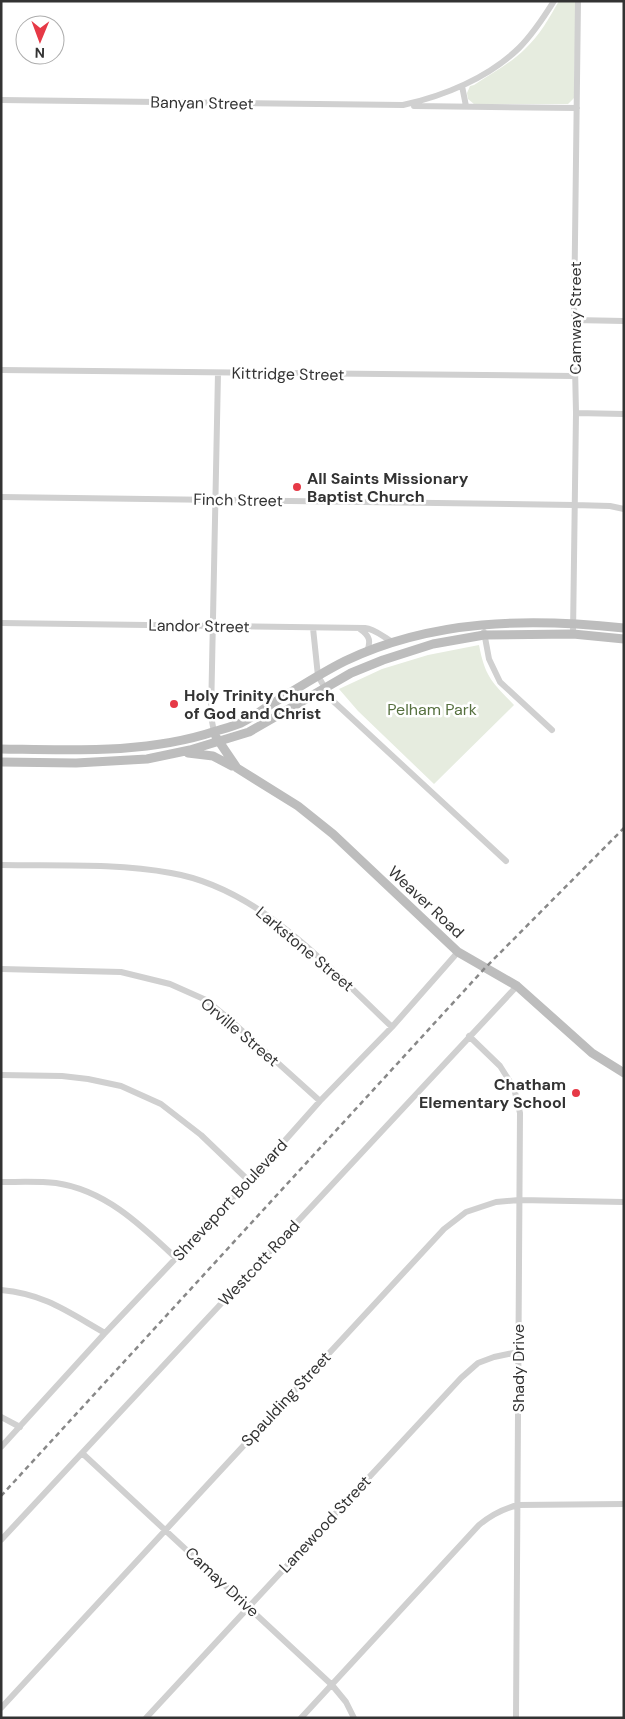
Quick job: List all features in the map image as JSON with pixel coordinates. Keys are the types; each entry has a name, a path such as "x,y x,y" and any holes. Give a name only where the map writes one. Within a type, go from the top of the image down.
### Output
{"main road":[{"path":"1,748 76,750 146,746 170,743 214,732 241,722 346,661 393,642 428,632 483,624 573,622 624,628"},
{"path":"1,762 76,763 148,759 219,742 249,732 351,673 383,660 433,644 484,635 573,634 624,640"},
{"name":"Weaver Road","path":"214,732 237,768 305,811 333,834 458,952 517,986 592,1053 624,1073"},
{"path":"44,762 45,749"},
{"path":"182,752 213,756 237,768"}],"street":[{"name":"Banyan Street","path":"403,105 430,99 462,86 491,69 519,48 539,24 554,1"},
{"name":"Camway Street","path":"573,634 578,1"},
{"path":"462,86 466,106"},
{"name":"Banyan Street","path":"1,100 577,108"},
{"path":"574,320 624,320"},
{"name":"Kittridge Street","path":"1,370 574,376"},
{"path":"214,732 211,716 218,373"},
{"path":"576,413 624,414"},
{"name":"Finch Street","path":"1,497 574,504 610,506 624,509"},
{"name":"Landor Street","path":"1,623 373,629 382,637 393,642"},
{"path":"483,624 489,659 500,682 552,730"},
{"path":"313,628 318,676 332,700 506,861"},
{"path":"360,629 367,634 370,640 367,652"},
{"name":"Larkstone Street","path":"1,865 126,868 172,873 226,891 256,907 280,925 322,960 392,1026"},
{"name":"Shreveport Boulevard","path":"1,1447 320,1101 392,1026 458,952"},
{"name":"Orville Street","path":"1,969 121,972 170,984 206,1000 320,1101"},
{"name":"Westcott Road","path":"1,1540 517,986"},
{"name":"Shady Drive","path":"469,1036 500,1066 514,1088 520,1114 516,1718"},
{"path":"1,1075 88,1078 121,1086 160,1104 201,1135 248,1181"},
{"path":"1,1182 57,1184 87,1192 108,1201 141,1224 176,1258"},
{"name":"Spaulding Street","path":"1,1708 444,1229 466,1212 496,1202 519,1200 624,1202"},
{"path":"1,1290 30,1294 50,1301 105,1333"},
{"name":"Lanewood Street","path":"146,1718 478,1362 518,1352"},
{"path":"1,1417 20,1427"},
{"name":"Camay Drive","path":"82,1453 332,1685 346,1702 354,1718"},
{"path":"301,1718 479,1524 489,1516 504,1508 518,1505 624,1504"}],"green space":[{"path":"559,1 576,1 574,98 568,104 474,104 468,99 467,93 470,86 520,54 530,44 544,26"},
{"name":"Pelham Park","path":"479,645 484,665 490,678 514,705 434,784 358,711 339,689 382,669 428,655"}],"railway":[{"path":"1,1496 485,968 624,828"}],"place":[{"name":"All Saints Missionary Baptist Church","path":"297,487"},
{"name":"Holy Trinity Church of God and Christ","path":"174,704"},
{"name":"Chatham Elementary School","path":"576,1093"}]}
